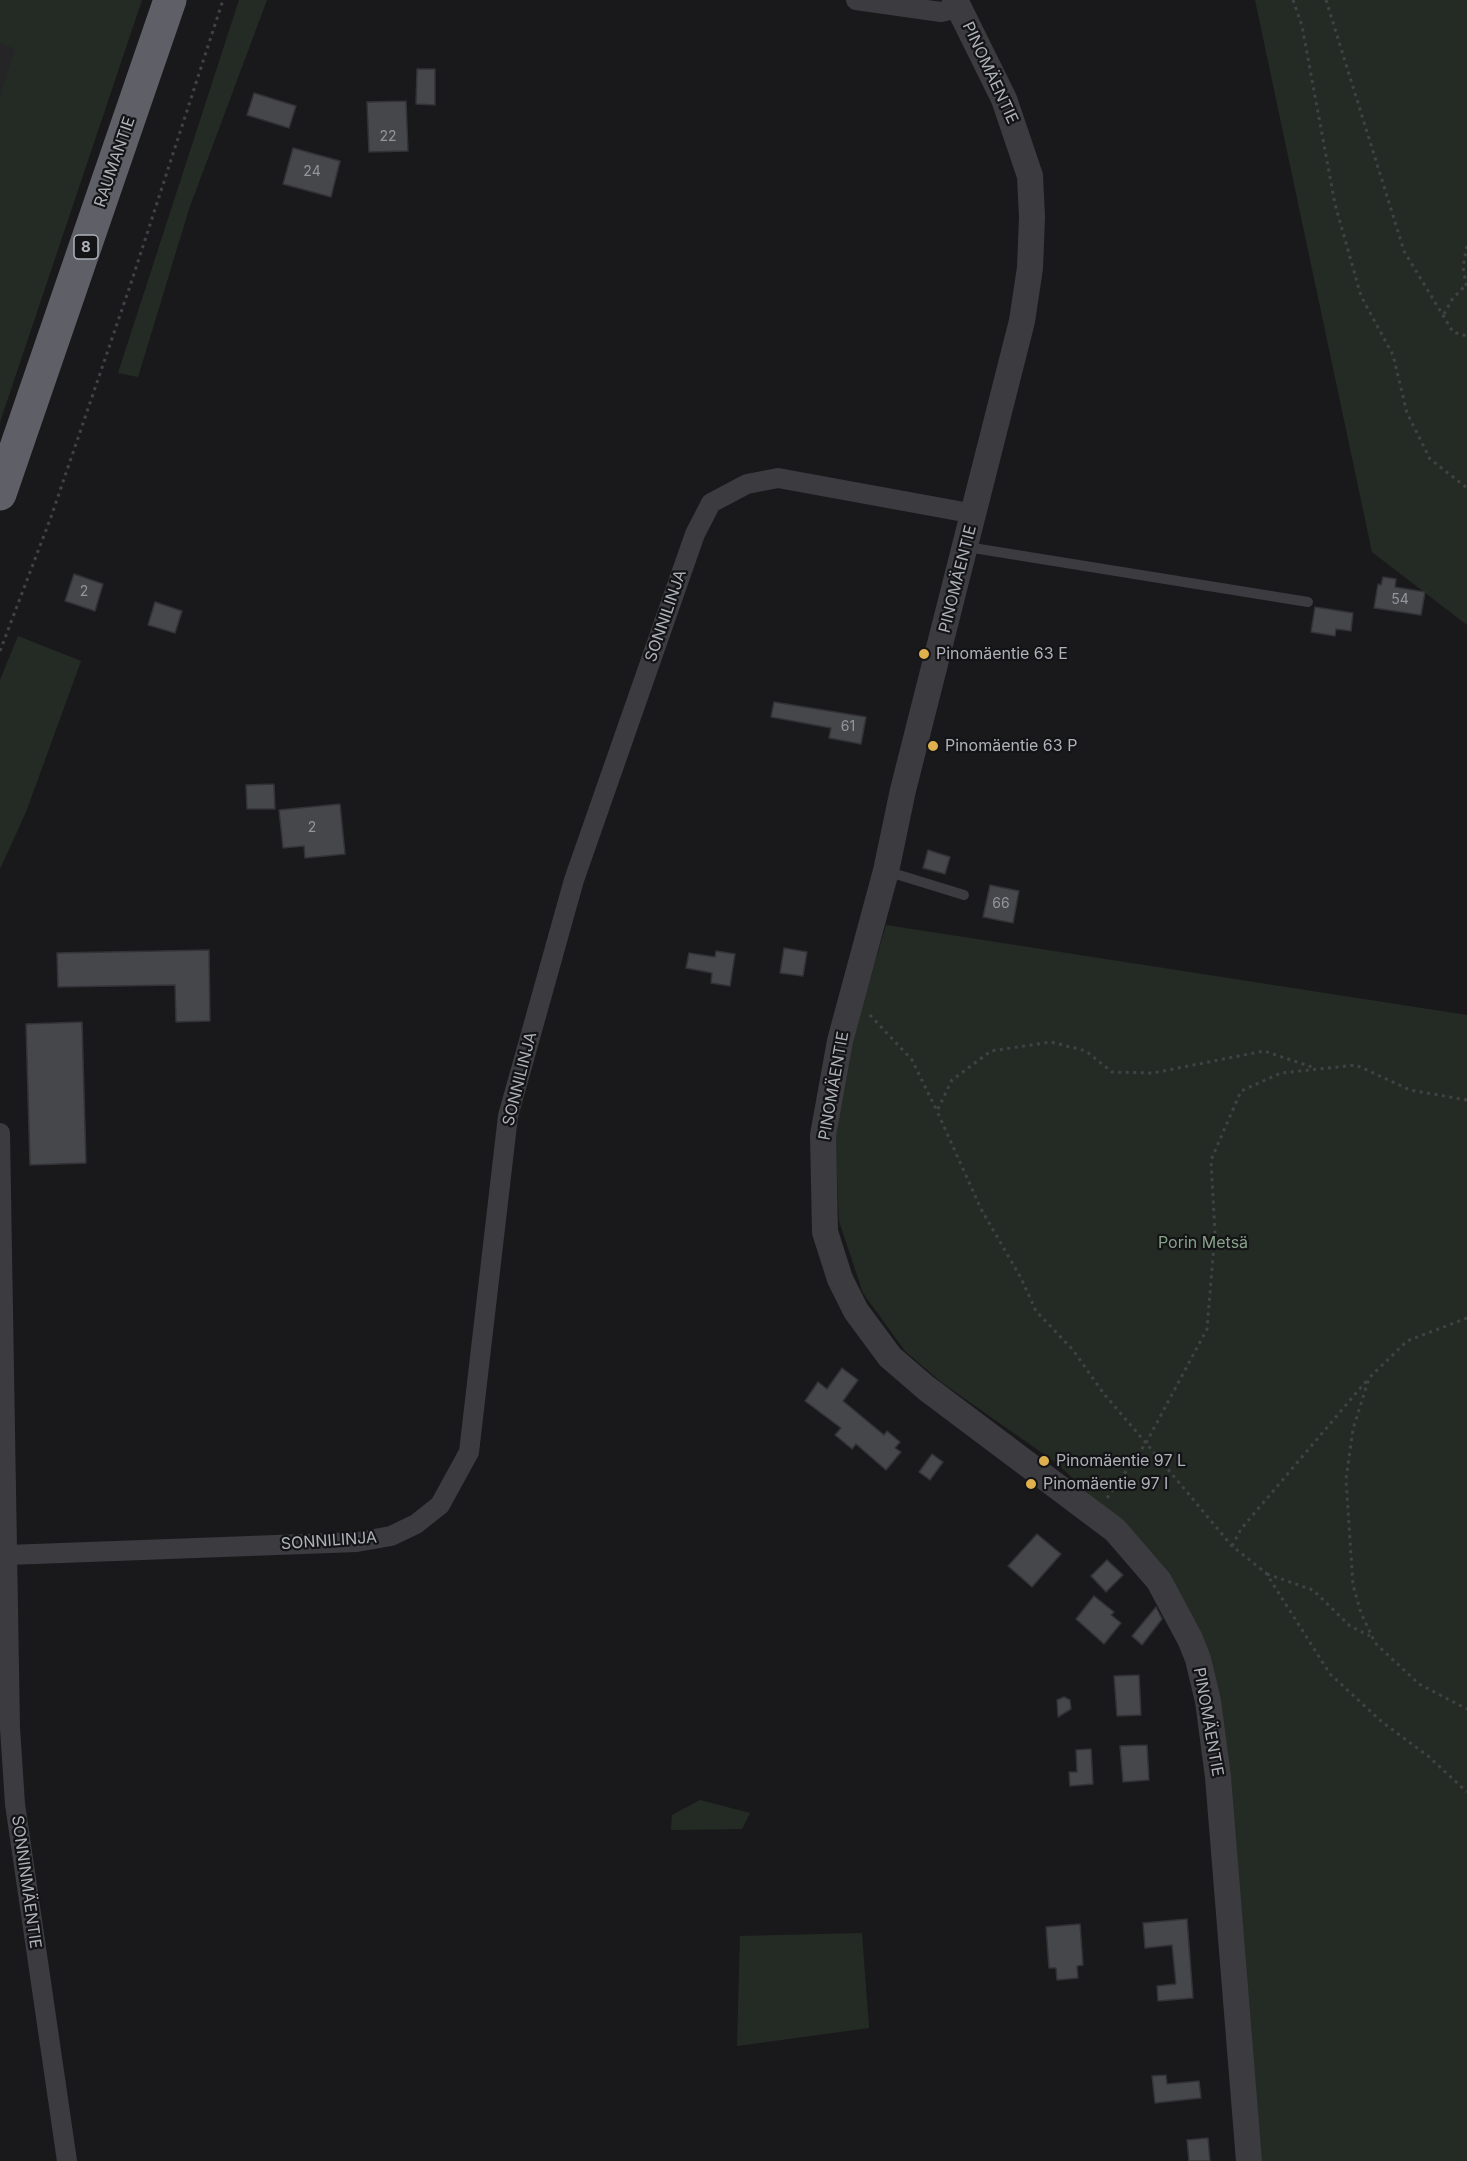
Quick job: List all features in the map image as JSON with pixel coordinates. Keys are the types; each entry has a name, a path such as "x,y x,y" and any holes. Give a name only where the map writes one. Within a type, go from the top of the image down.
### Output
{"highway":[{"name":"RAUMANTIE","path":"0,494 170,0"}],"street":[{"path":"856,0 941,12 957,4"},
{"name":"PINOMÄENTIE","path":"957,4 1016,130 1030,176 1032,217 1030,268 1022,321 975,513 903,790 886,870 852,990 823,1136 825,1232 840,1279 856,1311 890,1357 926,1388 1115,1530 1159,1581 1190,1639 1208,1701 1218,1778 1249,2161"},
{"name":"SONNILINJA","path":"8,1555 357,1542 391,1536 416,1524 440,1505 468,1452 508,1116 574,880 695,534 711,503 747,484 778,478 975,513"},
{"name":"SONNINMÄENTIE","path":"0,1133 10,1728 15,1804 67,2161"}],"lane":[{"path":"966,547 1308,602"},
{"path":"886,870 964,895"}],"path":[{"path":"0,651 51,517 131,283 223,0"},
{"path":"1293,0 1302,26 1335,204 1361,296 1394,355 1407,413 1430,459 1467,488"},
{"path":"1326,0 1404,251 1453,332 1467,336"},
{"path":"1444,314 1452,298 1466,287 1463,267 1467,246"},
{"path":"852,990 878,1026 912,1060 981,1209 1021,1278 1035,1311 1072,1350 1104,1394 1232,1546 1266,1573 1313,1590 1350,1626 1372,1636"},
{"path":"937,1110 952,1080 991,1052 1051,1042 1086,1051 1112,1072 1153,1073 1264,1051 1313,1068"},
{"path":"1095,1515 1146,1443 1207,1329 1215,1233 1211,1160 1241,1091 1281,1073 1356,1065 1410,1089 1467,1100"},
{"path":"1232,1546 1241,1529 1370,1378 1407,1341 1467,1318"},
{"path":"1370,1378 1353,1428 1347,1479 1353,1585 1375,1643 1419,1684 1467,1709"},
{"path":"1266,1573 1330,1674 1382,1722 1428,1756 1467,1792"}],"shaded area":[{"path":"0,44 16,49 0,96"}],"green space":[{"path":"0,0 142,0 0,422 0,96 15,49 0,44"},
{"path":"239,0 267,0 189,209 138,377 118,373"},
{"path":"1255,0 1467,0 1467,625 1372,552"},
{"path":"18,636 81,661 26,812 0,869 0,680"},
{"name":"Porin Metsä","path":"886,925 1467,1015 1467,2161 1262,2161 1217,1699 1121,1526 1058,1464 941,1382 905,1351 863,1293 839,1221 835,1133 853,1038"},
{"path":"700,1800 750,1813 742,1829 671,1830 672,1815"},
{"path":"862,1933 869,2028 737,2046 740,1936"}],"building":[{"path":"417,69 435,69 435,105 416,104"},
{"path":"254,93 296,106 289,128 247,115"},
{"path":"406,101 408,151 369,152 367,102"},
{"path":"293,148 340,161 331,197 283,184"},
{"path":"74,574 103,584 95,611 65,601"},
{"path":"1383,577 1396,579 1395,587 1425,592 1421,615 1374,608 1378,584 1381,585"},
{"path":"155,602 182,611 175,633 148,625"},
{"path":"1315,607 1353,613 1351,631 1336,629 1335,636 1311,632"},
{"path":"774,702 866,717 861,744 829,738 831,728 771,717"},
{"path":"274,784 275,809 247,809 246,785"},
{"path":"340,804 345,854 305,858 304,846 283,848 279,810"},
{"path":"928,850 950,857 945,874 923,868"},
{"path":"990,885 1019,891 1013,923 983,917"},
{"path":"784,948 807,952 803,976 780,973"},
{"path":"209,950 210,1021 176,1022 175,985 58,987 57,953"},
{"path":"716,951 735,954 730,986 711,983 712,973 686,968 689,953 715,957"},
{"path":"82,1022 86,1163 30,1165 26,1024"},
{"path":"842,1368 858,1380 843,1401 884,1435 887,1431 900,1442 895,1448 901,1452 886,1470 856,1444 852,1449 835,1435 841,1428 805,1401 818,1382 827,1389"},
{"path":"932,1454 943,1462 930,1480 919,1472"},
{"path":"1037,1534 1061,1554 1032,1587 1008,1566"},
{"path":"1107,1560 1123,1575 1106,1592 1091,1576"},
{"path":"1094,1596 1114,1612 1111,1615 1121,1623 1104,1644 1076,1619"},
{"path":"1156,1607 1162,1619 1142,1645 1132,1636"},
{"path":"1139,1675 1141,1715 1117,1716 1114,1676"},
{"path":"1064,1697 1070,1700 1071,1709 1058,1717 1057,1700"},
{"path":"1147,1745 1149,1780 1123,1782 1120,1746"},
{"path":"1091,1749 1093,1784 1070,1786 1069,1772 1077,1772 1076,1750"},
{"path":"1187,1919 1193,1998 1158,2001 1157,1986 1176,1984 1172,1945 1145,1948 1143,1923"},
{"path":"1080,1924 1083,1965 1077,1966 1078,1978 1057,1980 1056,1968 1049,1968 1046,1927"},
{"path":"1166,2075 1167,2084 1199,2081 1201,2098 1155,2103 1152,2076"},
{"path":"1208,2138 1210,2161 1189,2161 1187,2140"}],"place":[{"name":"Pinomäentie 63 E","path":"924,654"},
{"name":"Pinomäentie 63 P","path":"933,746"},
{"name":"Pinomäentie 97 L","path":"1044,1461"},
{"name":"Pinomäentie 97 I","path":"1031,1484"}]}
